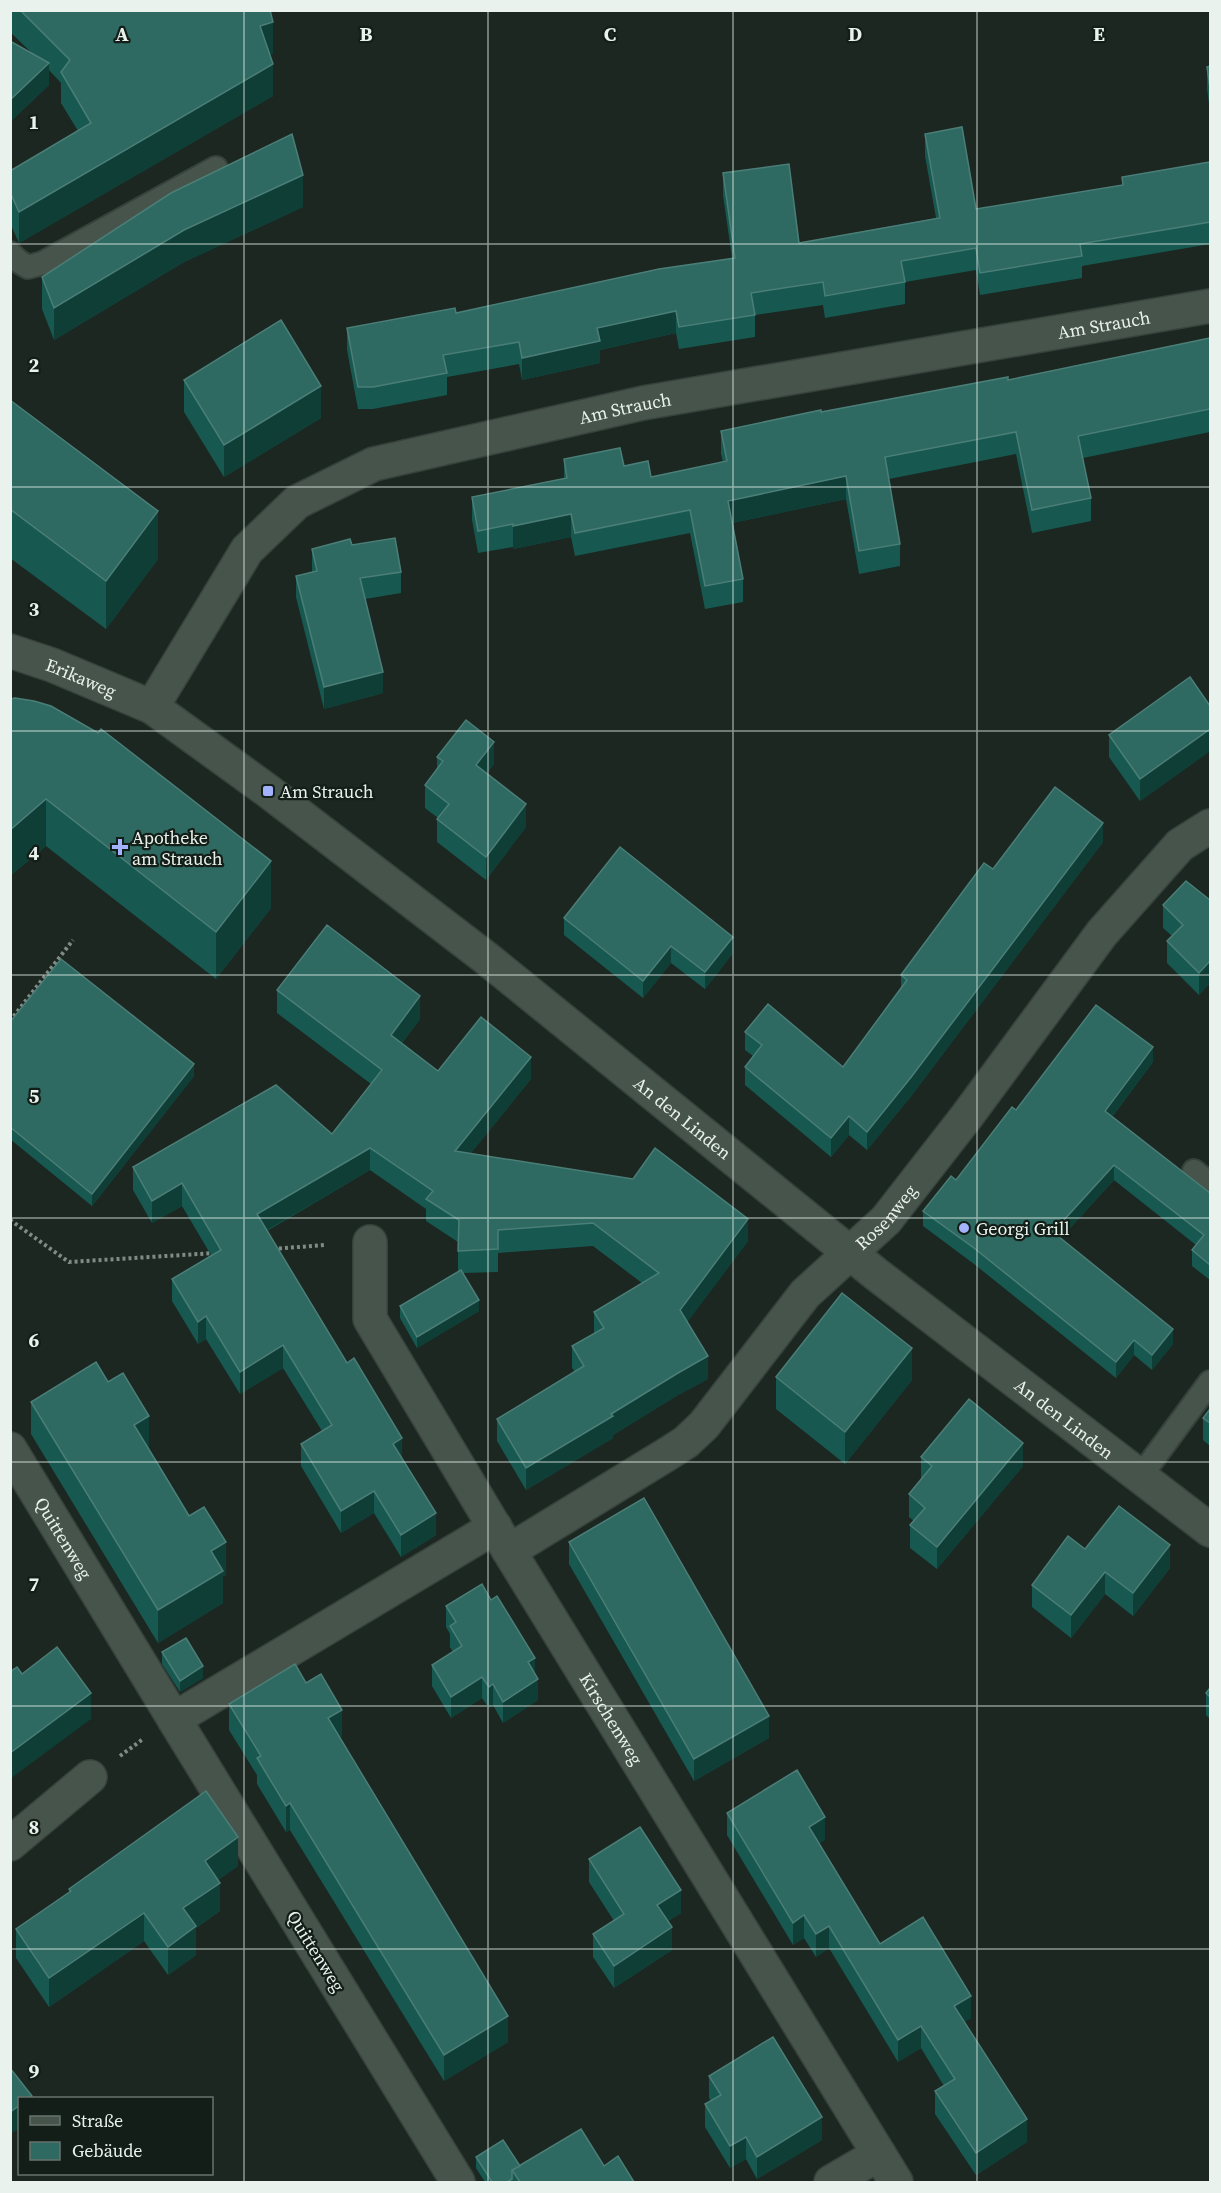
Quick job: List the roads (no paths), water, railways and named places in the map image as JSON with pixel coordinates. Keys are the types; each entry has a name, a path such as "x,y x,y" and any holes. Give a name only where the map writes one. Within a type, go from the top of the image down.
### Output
{"street":[{"name":"Am Strauch","path":"152,707 247,550 297,502 374,464 643,403 1210,306"},
{"name":"Erikaweg","path":"10,651 52,665 152,707"},
{"name":"An den Linden","path":"152,707 268,791 486,958 850,1253 1210,1530"},
{"name":"Rosenweg","path":"502,1539 686,1442 704,1425 805,1294 893,1212 968,1116 1102,933 1180,844 1210,826"},
{"name":"Kirschenweg","path":"370,1242 370,1319 896,2182"},
{"name":"Quittenweg","path":"10,1449 458,2182"},
{"path":"174,1719 502,1539"},
{"path":"10,1844 90,1777"},
{"path":"831,2182 879,2154"}],"lane":[{"path":"10,253 28,267 43,263 216,168"},
{"path":"1140,1477 1210,1382"}],"place":[{"name":"Am Strauch","path":"268,791"},
{"name":"Apotheke am Strauch","path":"120,847"},
{"name":"Georgi Grill","path":"964,1228"}]}
